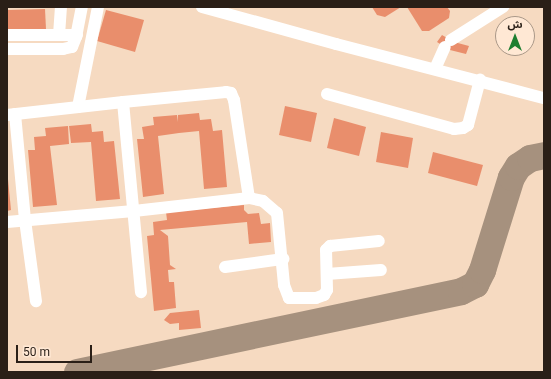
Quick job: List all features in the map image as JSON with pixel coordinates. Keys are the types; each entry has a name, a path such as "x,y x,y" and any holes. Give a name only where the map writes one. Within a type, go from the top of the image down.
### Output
{"street":[{"path":"59,35 61,7"},
{"path":"7,49 72,47 77,35 82,8 66,7"},
{"path":"78,107 98,7"},
{"path":"202,7 336,44 480,80 544,98"},
{"path":"435,69 448,44 503,7"},
{"path":"7,35 77,35"},
{"path":"327,94 454,129 464,128 468,125 480,80"},
{"path":"36,300 11,115 123,102 226,92 231,93 234,100 249,198"},
{"path":"123,102 141,292"},
{"path":"7,222 134,211 249,198 263,201 277,213 283,259 284,285 289,298 316,298 324,296 327,290 326,250 330,246 379,241"},
{"path":"225,267 283,259"},
{"path":"326,274 381,270"}],"building":[{"path":"372,7 401,7 385,17 377,15"},
{"path":"407,7 447,7 450,11 449,18 429,31 422,31"},
{"path":"45,9 46,29 7,31 7,10"},
{"path":"106,10 144,20 135,52 97,41"},
{"path":"442,35 454,42 469,46 466,54 450,50 437,42"},
{"path":"285,106 317,113 311,142 279,135"},
{"path":"199,113 200,120 211,119 213,131 222,130 227,187 204,189 199,131 179,133 158,136 164,194 143,197 137,139 144,139 142,127 154,125 153,117 177,115 178,122 178,115"},
{"path":"334,118 366,127 359,156 327,148"},
{"path":"91,124 92,132 103,131 104,142 114,141 120,199 96,201 91,142 71,143 69,126"},
{"path":"68,126 69,144 50,146 57,205 33,207 28,150 35,150 34,137 46,136 45,128"},
{"path":"381,132 413,138 408,168 376,162"},
{"path":"433,152 483,165 477,186 428,173"},
{"path":"7,169 11,210 7,211"},
{"path":"244,205 244,210 248,214 259,213 261,224 270,223 271,242 249,244 247,222 160,230 168,236 170,265 176,269 168,270 169,282 174,282 176,308 154,311 147,236 154,235 153,222 167,220 166,212"},
{"path":"199,310 201,328 179,330 179,323 170,324 164,320 170,313"}],"taxiway":[{"path":"77,372 461,291 475,284 482,270 511,177 518,166 530,158 544,155"}]}
